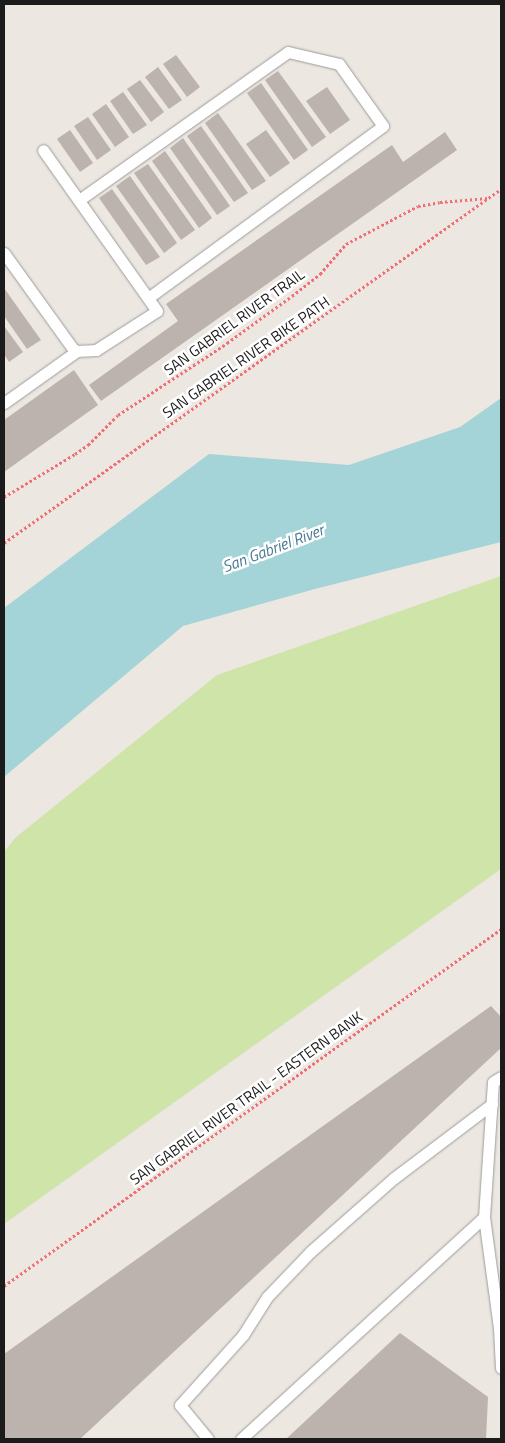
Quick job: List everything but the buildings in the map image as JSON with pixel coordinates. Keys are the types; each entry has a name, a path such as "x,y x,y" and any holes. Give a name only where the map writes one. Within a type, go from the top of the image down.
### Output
{"lane":[{"path":"79,200 288,52 338,64 383,126 148,298"},
{"path":"4,403 77,351 96,350 157,311 43,150"},
{"path":"4,253 73,349 77,351"},
{"path":"501,1076 493,1082 484,1217 499,1328 501,1368"},
{"path":"208,1439 180,1405 243,1335 267,1297 310,1252 394,1178 492,1104"},
{"path":"241,1439 484,1217"}],"path":[{"name":"SAN GABRIEL RIVER BIKE PATH","path":"4,543 501,189"},
{"name":"SAN GABRIEL RIVER TRAIL","path":"4,498 88,445 118,415 227,343 292,296 320,274 346,244 418,206 440,202 489,198"},
{"name":"SAN GABRIEL RIVER TRAIL - EASTERN BANK","path":"4,1286 501,929"}],"green space":[{"path":"501,576 501,869 4,1224 4,852 15,838 217,675"}],"water":[{"name":"San Gabriel River","path":"501,398 501,542 315,589 183,626 4,777 4,608 209,454 349,465 460,427"}]}
